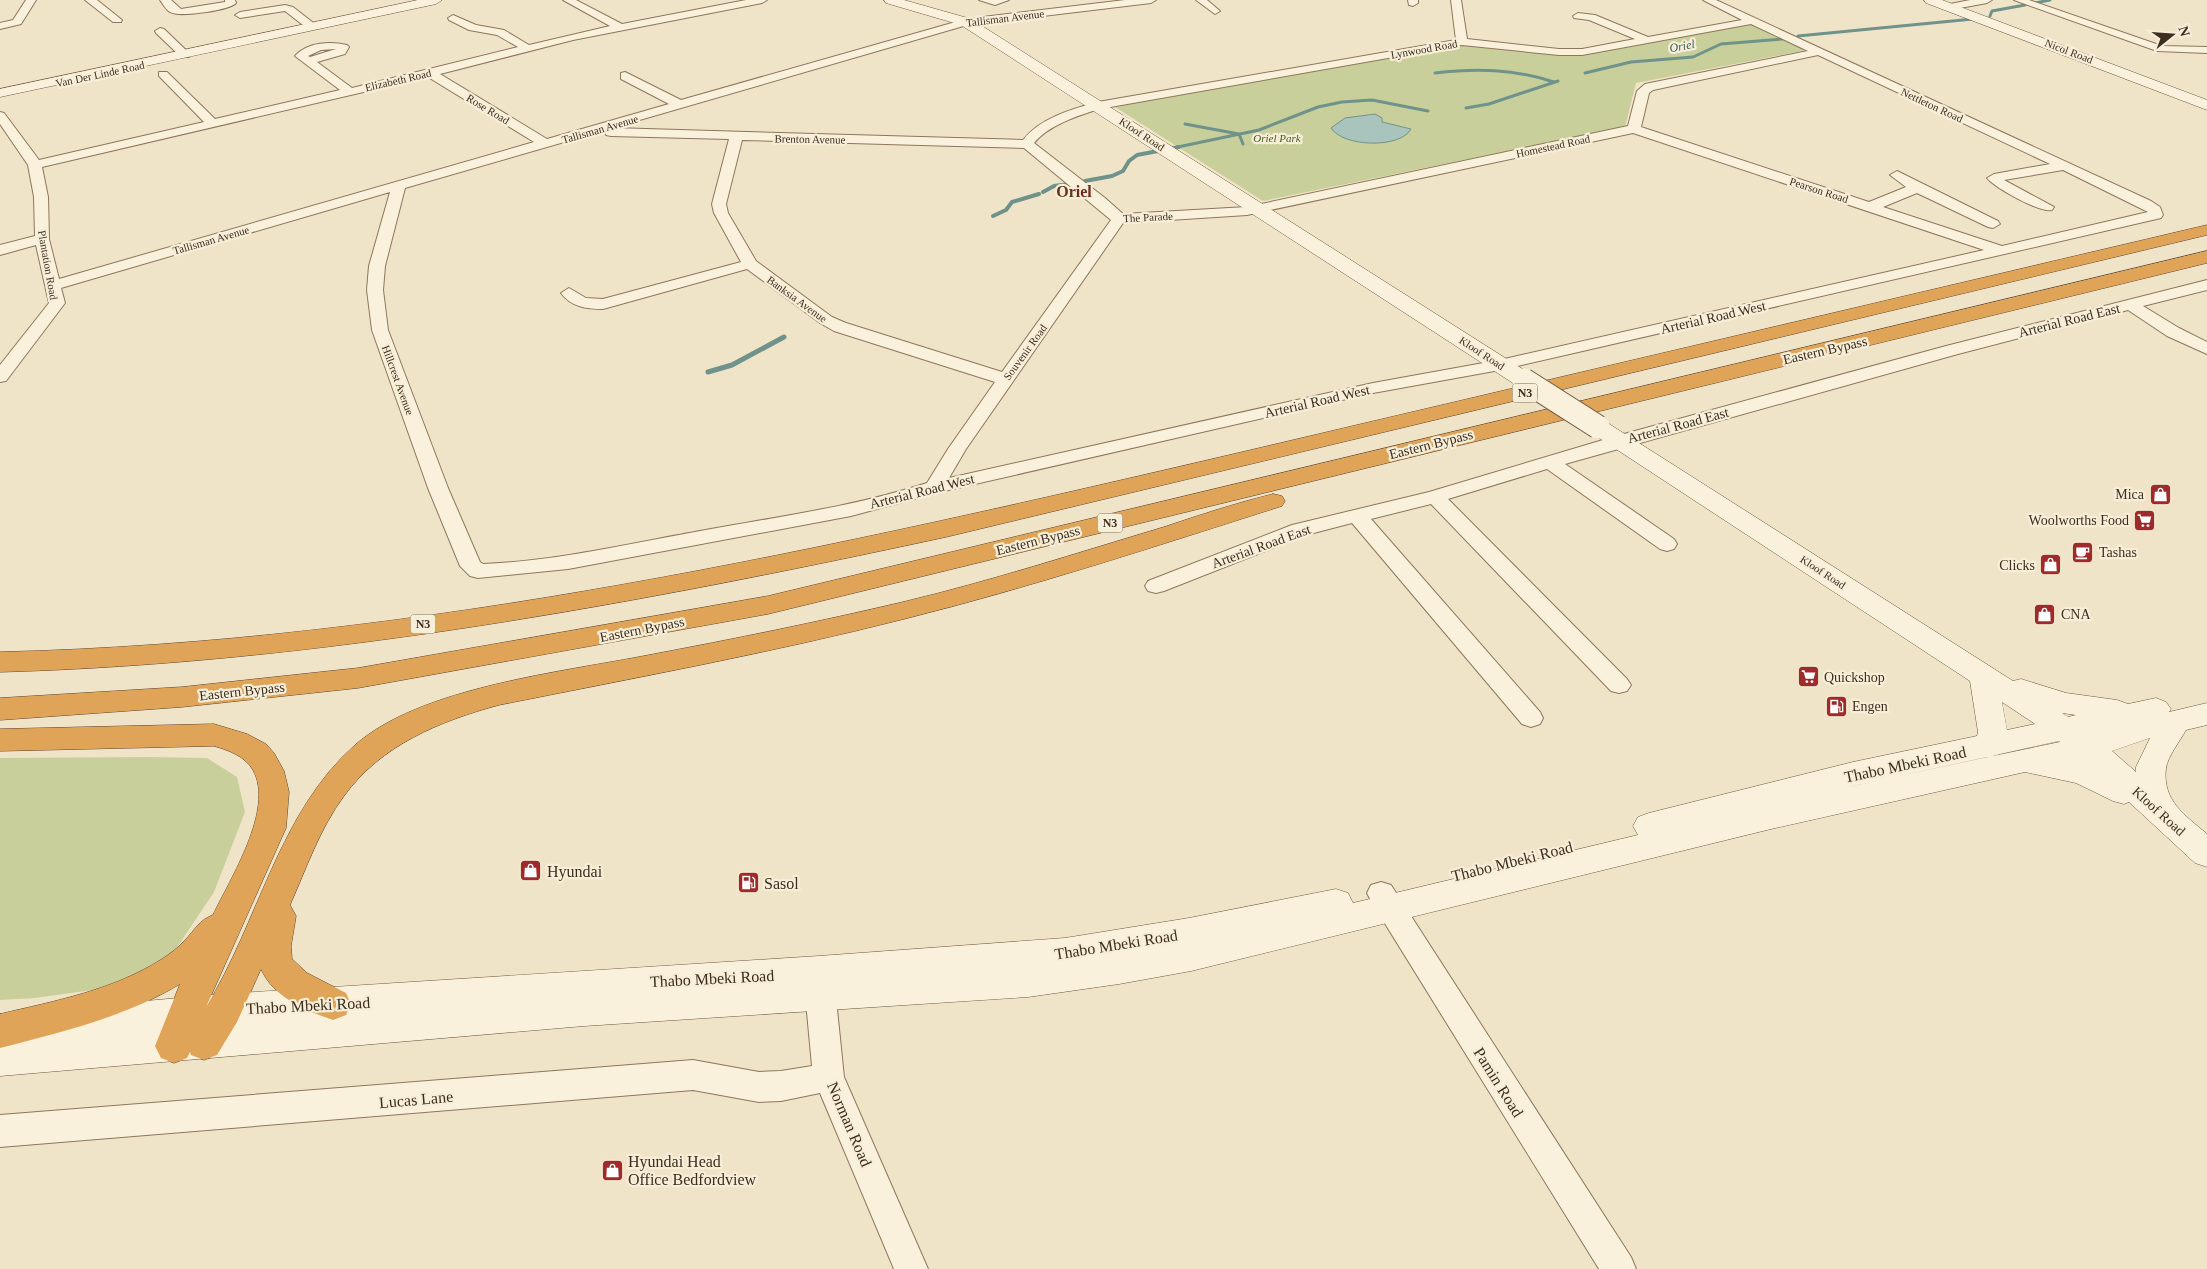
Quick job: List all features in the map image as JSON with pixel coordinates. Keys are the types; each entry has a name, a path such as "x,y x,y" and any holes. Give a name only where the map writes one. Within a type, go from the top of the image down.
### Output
{"highway":[{"name":"Eastern Bypass","path":"0,662 49,662 206,651 364,633 594,598 760,568 946,529 2207,230"},
{"name":"Eastern Bypass","path":"0,709 182,697 358,678 759,607 2207,257"},
{"path":"224,1010 309,828 333,787 368,752 416,721 452,707 500,695 756,644 914,608 1028,576 1207,520 1356,478 1517,423"},
{"path":"0,740 214,735 244,745 264,763 274,787 274,806 270,828 248,876 188,1034"},
{"path":"0,1031 103,1004 140,989 180,965 212,935 248,876"},
{"path":"285,880 273,952 276,964 282,975 292,983 333,1004"}],"main road":[{"name":"Van Der Linde Road","path":"0,94 436,0"},
{"name":"Kloof Road","path":"890,0 966,22 1978,673 2064,729 2088,747 2207,854"},
{"name":"Nicol Road","path":"1930,0 2207,104"},
{"name":"Van Der Linde Road","path":"335,22 443,10"},
{"path":"2168,89 2175,100 2176,107"},
{"path":"1978,673 2024,691 2065,703 2138,713"},
{"path":"1978,673 1994,732 1989,746"},
{"name":"Thabo Mbeki Road","path":"1708,821 1853,774 1989,746 2207,697"},
{"name":"Thabo Mbeki Road","path":"0,1060 188,1034 224,1010 605,984 819,984 1065,977 1191,956 1334,913 1708,821 2019,762 2088,747 2176,720 2207,714"},
{"path":"2156,809 2152,789 2151,767 2176,720"},
{"path":"2019,762 2049,765 2082,772 2156,809"},
{"name":"Thabo Mbeki Road","path":"0,1031 188,1034 584,1010 819,984 1075,951 1334,913"}],"street":[{"path":"0,26 17,22 31,0"},
{"path":"90,0 117,20"},
{"path":"165,0 174,10 180,12 228,5 231,3 230,0"},
{"path":"568,0 621,28"},
{"path":"722,0 735,5"},
{"name":"Elizabeth Road","path":"35,165 430,73 527,48 762,0"},
{"path":"984,0 995,2 1004,0"},
{"name":"Tallisman Avenue","path":"54,285 966,22 1103,3 1151,0"},
{"path":"1200,0 1215,11"},
{"path":"1456,0 1462,42"},
{"name":"Nettleton Road","path":"1708,0 2065,166 2155,210"},
{"path":"1949,7 1987,0"},
{"path":"2019,0 2161,49 2207,50"},
{"path":"240,15 285,8 298,15 312,27"},
{"path":"443,10 459,10 464,13 453,18 473,28 500,32 527,48"},
{"path":"266,22 298,15"},
{"path":"1578,16 1591,17 1647,40"},
{"name":"Lynwood Road","path":"1098,106 1462,42 1575,52 1752,21"},
{"path":"160,31 184,54"},
{"path":"1634,129 1643,91 1649,87 1818,52"},
{"path":"308,61 350,92"},
{"name":"Rose Road","path":"430,73 546,144"},
{"path":"163,74 213,124"},
{"path":"625,76 681,105"},
{"path":"1027,144 1040,130 1083,110 1098,106"},
{"name":"Plantation Road","path":"0,116 18,138 35,165 41,197 42,239 57,303 0,377"},
{"name":"Pearson Road","path":"1634,129 2003,251"},
{"name":"Homestead Road","path":"1258,209 1634,129"},
{"name":"Brenton Avenue","path":"592,131 736,137 1027,144"},
{"name":"Banksia Avenue","path":"736,137 719,204 721,213 750,264 833,324 1005,380"},
{"name":"The Parade","path":"1027,144 1100,201 1119,219 1238,212 1258,209"},
{"path":"2047,206 1999,183 1994,178 2065,166"},
{"path":"1897,175 1917,188 1993,224"},
{"name":"Hillcrest Avenue","path":"399,186 377,266 375,290 380,330 438,488 471,566"},
{"path":"1870,207 1917,188"},
{"name":"Arterial Road West","path":"471,566 478,571 484,571 556,564 827,514 902,498 934,487 1373,388 1500,365 2153,217 2156,215 2155,210"},
{"name":"Souvenir Road","path":"934,487 1005,380 1119,219"},
{"path":"0,250 42,239"},
{"path":"569,293 576,300 603,304 750,264"},
{"name":"Arterial Road East","path":"1156,586 1299,530 1435,497 1620,441 1952,350 2207,285"},
{"path":"2189,289 2207,298"},
{"path":"2129,304 2173,332 2207,349"},
{"path":"1550,462 1667,544"},
{"path":"1435,497 1619,685"},
{"path":"1358,517 1531,718"},
{"name":"Pamin Road","path":"1386,901 1434,974 1465,1028 1551,1166 1619,1269"},
{"name":"Norman Road","path":"819,984 829,1077 911,1269"},
{"name":"Lucas Lane","path":"0,1131 358,1104 693,1075 759,1087 781,1086 829,1077"}],"green space":[{"name":"Oriel Park","path":"1753,22 1807,50 1636,83 1625,127 1263,201 1115,107 1465,44 1582,54"},
{"path":"0,758 207,758 237,777 245,812 214,892 170,958 121,986 35,998 0,1000"}],"water":[{"path":"1375,114 1382,118 1382,122 1411,129 1396,140 1371,143 1347,139 1337,134 1331,128 1345,118"}],"waterway":[{"name":"Oriel","path":"2035,3 2050,0"},
{"path":"1990,16 1992,11 2025,5"},
{"name":"Oriel","path":"1798,36 1973,19"},
{"name":"Oriel","path":"1585,73 1631,62 1693,57 1721,44 1782,39"},
{"path":"1435,73 1466,70 1510,72 1554,82"},
{"path":"1466,108 1489,104 1558,81"},
{"path":"1239,134 1259,130 1318,107 1342,102 1372,100 1428,111"},
{"path":"1185,124 1239,134"},
{"path":"1173,148 1239,134"},
{"path":"1239,134 1243,144"},
{"path":"1170,149 1179,147"},
{"path":"1085,181 1112,176 1123,171 1129,161 1137,155 1158,151"},
{"path":"1043,192 1054,186 1069,184"},
{"path":"993,216 1006,210 1012,202 1039,194"},
{"path":"708,372 732,365 784,337"}],"place":[{"name":"Mica","path":"2160,494"},
{"name":"Woolworths Food","path":"2145,520"},
{"name":"Tashas","path":"2083,552"},
{"name":"Clicks","path":"2051,565"},
{"name":"CNA","path":"2045,614"},
{"name":"Quickshop","path":"1808,677"},
{"name":"Engen","path":"1836,706"},
{"name":"Hyundai","path":"531,871"},
{"name":"Sasol","path":"748,883"},
{"name":"Hyundai Head Office Bedfordview","path":"612,1170"}],"district":[{"name":"Oriel","path":"1074,191"}]}
